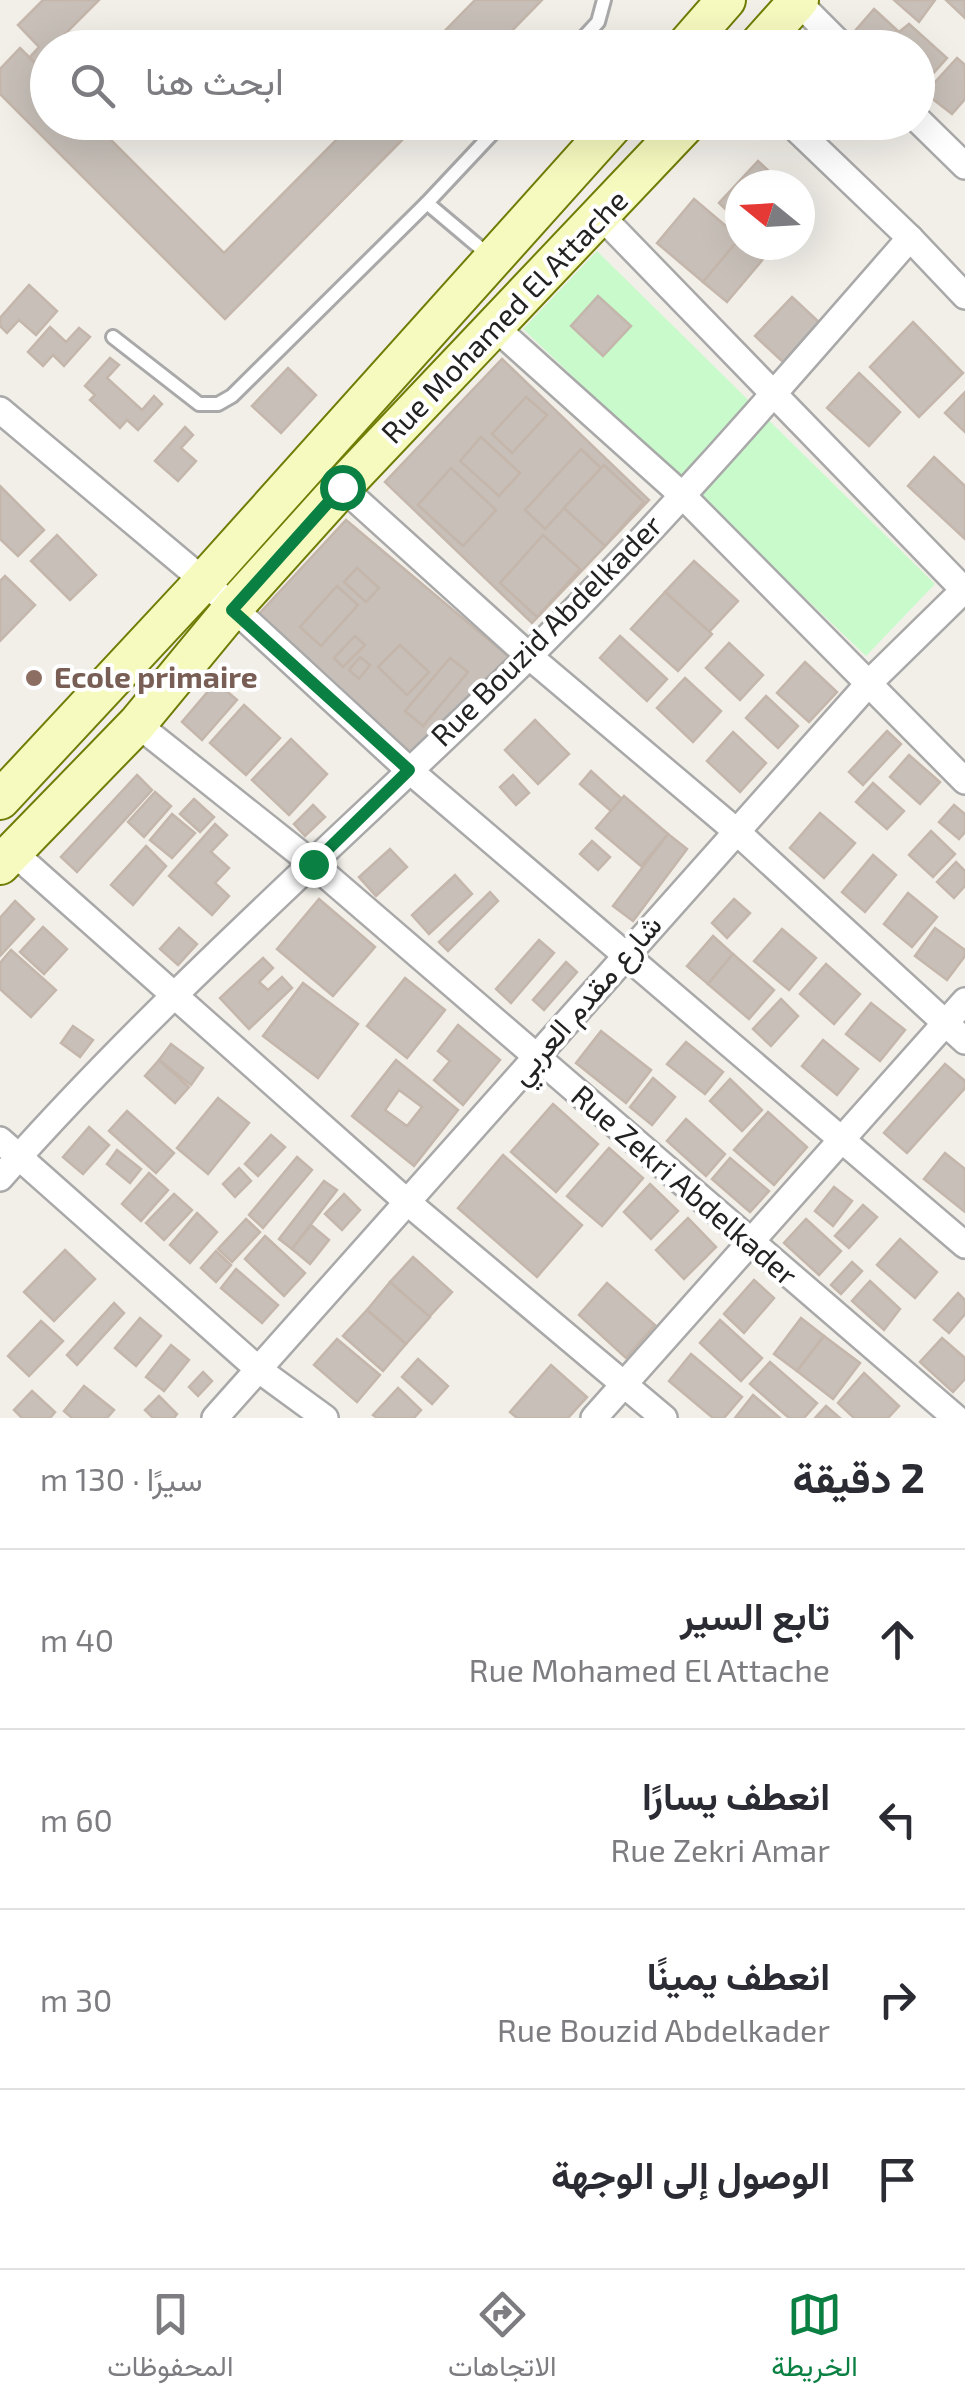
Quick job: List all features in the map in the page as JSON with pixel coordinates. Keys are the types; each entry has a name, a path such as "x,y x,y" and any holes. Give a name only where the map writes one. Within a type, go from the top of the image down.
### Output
{"street":[{"path":"706,30 726,0"},
{"path":"771,30 797,0 826,30"},
{"path":"935,137 965,166"},
{"name":"Rue Mohamed El Attache","path":"0,800 600,140"},
{"name":"Rue Mohamed El Attache","path":"6,858 136,724 342,487 672,140"},
{"path":"809,140 965,296"},
{"path":"602,216 965,590"},
{"name":"Rue Bouzid Abdelkader","path":"0,1178 10,1147 313,864 528,656 775,393 910,238"},
{"path":"496,328 682,494 965,781"},
{"path":"0,410 204,580 409,770 965,1245"},
{"path":"342,487 528,656 736,831 965,1041"},
{"name":"شارع مقدم العربي","path":"214,1418 870,682 965,590"},
{"name":"Rue Zekri Abdelkader","path":"136,724 313,864 956,1418"},
{"path":"6,858 664,1418"},
{"path":"594,1418 965,1001"},
{"path":"10,1147 258,1369 325,1418"}],"lane":[{"path":"591,30 598,22 604,0"},
{"path":"114,337 199,404 218,404 232,396 486,140"},
{"path":"427,203 493,259"}],"green space":[{"path":"597,251 935,584 866,656 523,329"}],"building":[{"path":"43,0 99,0 69,30 30,30 30,38 18,25"},
{"path":"475,0 542,0 513,30 446,30"},
{"path":"894,0 935,0 919,22"},
{"path":"946,0 965,0 965,18"},
{"path":"874,9 897,30 856,30"},
{"path":"935,47 947,58 935,71"},
{"path":"20,48 30,58 30,124 0,94 0,69"},
{"path":"957,58 965,65 965,99 952,114 935,101 935,82"},
{"path":"46,140 111,140 224,253 336,140 402,140 225,319"},
{"path":"758,161 768,170 750,170"},
{"path":"694,199 725,225 725,256 703,282 657,243"},
{"path":"725,256 725,260 762,260 727,302 703,282"},
{"path":"29,285 57,311 36,335 19,320 7,333 0,326 0,318"},
{"path":"598,296 631,326 603,356 571,326"},
{"path":"792,297 820,323 783,362 755,336"},
{"path":"913,322 963,373 919,417 870,367"},
{"path":"50,327 66,342 79,328 90,337 64,366 53,355 43,366 28,352"},
{"path":"110,358 119,365 107,378 142,410 154,396 162,404 138,430 127,420 120,428 90,400 95,395 85,386"},
{"path":"502,359 649,500 532,623 385,482"},
{"path":"288,368 316,395 281,433 252,406"},
{"path":"859,373 900,412 869,446 827,408"},
{"path":"965,392 965,432 945,413"},
{"path":"526,397 547,415 512,453 492,434"},
{"path":"185,427 193,435 181,448 196,461 178,481 155,461"},
{"path":"481,437 520,473 499,496 460,461"},
{"path":"581,449 601,468 545,529 525,510"},
{"path":"934,457 965,486 965,539 908,486"},
{"path":"604,465 644,502 605,546 564,508"},
{"path":"451,468 496,510 463,546 418,505"},
{"path":"0,486 44,530 18,556 0,539"},
{"path":"346,520 509,657 408,755 258,615"},
{"path":"57,535 96,575 70,600 31,561"},
{"path":"543,535 580,569 537,617 500,583"},
{"path":"694,561 738,601 709,632 665,592"},
{"path":"357,568 379,588 366,602 344,582"},
{"path":"5,576 35,605 0,641 0,581"},
{"path":"337,586 358,605 321,646 300,627"},
{"path":"665,592 712,634 678,671 631,629"},
{"path":"355,636 365,645 343,667 334,658"},
{"path":"620,636 667,679 647,701 600,658"},
{"path":"729,643 763,675 740,700 706,668"},
{"path":"400,645 429,672 407,695 378,667"},
{"path":"360,657 370,665 359,679 349,670"},
{"path":"450,658 468,672 423,726 405,711"},
{"path":"805,662 837,692 809,722 777,693"},
{"path":"685,678 721,711 693,742 657,708"},
{"path":"216,682 237,700 202,740 182,722"},
{"path":"766,696 798,726 778,748 746,718"},
{"path":"244,705 280,738 246,775 210,743"},
{"path":"535,720 569,754 538,784 505,750"},
{"path":"887,731 901,744 863,785 849,772"},
{"path":"733,732 766,763 740,792 707,761"},
{"path":"291,739 327,774 289,815 252,780"},
{"path":"909,755 940,782 920,804 890,777"},
{"path":"591,771 622,799 611,811 580,784"},
{"path":"137,775 152,790 77,872 61,857"},
{"path":"513,775 529,793 516,805 500,787"},
{"path":"873,783 904,811 887,829 856,802"},
{"path":"155,792 171,806 144,837 128,822"},
{"path":"624,796 668,834 641,866 596,828"},
{"path":"194,799 214,817 200,832 180,814"},
{"path":"313,805 325,817 305,836 294,824"},
{"path":"954,805 965,814 965,832 959,839 939,822"},
{"path":"820,813 855,843 824,878 790,848"},
{"path":"172,814 195,833 172,858 150,840"},
{"path":"215,824 227,835 211,852 229,868 215,883 229,896 212,915 169,876"},
{"path":"931,831 955,854 933,877 909,855"},
{"path":"668,834 687,849 633,921 613,906"},
{"path":"592,841 610,857 598,870 580,854"},
{"path":"146,846 166,866 133,905 111,885"},
{"path":"390,849 407,867 376,896 359,877"},
{"path":"873,855 896,875 865,912 842,892"},
{"path":"956,862 965,871 965,886 954,898 937,882"},
{"path":"455,875 472,894 429,934 412,915"},
{"path":"490,892 498,901 448,951 439,942"},
{"path":"908,893 937,917 912,947 884,924"},
{"path":"319,899 375,947 333,996 277,949"},
{"path":"734,899 750,913 727,938 712,923"},
{"path":"15,901 34,919 0,956 0,918"},
{"path":"43,927 67,949 44,974 20,952"},
{"path":"179,928 197,944 178,965 160,949"},
{"path":"935,928 965,950 965,956 947,980 915,956"},
{"path":"782,929 816,958 789,990 754,961"},
{"path":"713,936 733,954 708,984 687,966"},
{"path":"539,940 554,953 511,1003 496,989"},
{"path":"11,950 56,990 31,1017 0,989 0,963"},
{"path":"733,954 774,990 749,1019 708,984"},
{"path":"263,958 273,968 259,982 268,990 282,977 292,988 249,1029 220,998"},
{"path":"566,962 577,972 544,1010 533,1000"},
{"path":"826,964 860,994 834,1024 800,994"},
{"path":"405,978 445,1010 407,1058 367,1026"},
{"path":"303,983 358,1024 318,1078 263,1036"},
{"path":"781,999 798,1016 771,1046 753,1029"},
{"path":"871,1003 905,1030 880,1061 846,1034"},
{"path":"458,1025 500,1060 463,1105 434,1080 450,1061 438,1051"},
{"path":"73,1026 93,1040 80,1057 61,1043"},
{"path":"601,1031 651,1070 626,1103 576,1063"},
{"path":"823,1040 858,1069 837,1095 802,1066"},
{"path":"686,1042 723,1072 705,1094 667,1064"},
{"path":"171,1044 203,1068 191,1085 159,1060"},
{"path":"159,1060 189,1087 175,1103 145,1076"},
{"path":"396,1060 458,1110 414,1166 352,1116","holes":["399,1090 422,1107 407,1126 385,1110"]},
{"path":"945,1064 965,1081 965,1088 907,1153 884,1133"},
{"path":"653,1078 675,1097 652,1125 630,1107"},
{"path":"730,1079 762,1110 742,1131 710,1101"},
{"path":"218,1098 249,1123 208,1174 177,1148"},
{"path":"553,1104 598,1144 556,1192 511,1152"},
{"path":"127,1111 174,1153 156,1173 109,1131"},
{"path":"768,1112 807,1147 774,1185 734,1150"},
{"path":"686,1119 725,1154 706,1176 667,1141"},
{"path":"89,1127 109,1145 83,1174 63,1157"},
{"path":"271,1135 285,1147 258,1176 245,1164"},
{"path":"609,1148 643,1178 602,1226 567,1196"},
{"path":"117,1150 141,1169 130,1183 107,1164"},
{"path":"945,1153 965,1169 965,1212 924,1179"},
{"path":"503,1155 582,1225 537,1277 458,1208"},
{"path":"297,1157 312,1170 263,1228 249,1215"},
{"path":"730,1158 769,1191 750,1212 712,1179"},
{"path":"239,1168 251,1181 235,1197 223,1184"},
{"path":"149,1173 168,1190 141,1221 122,1204"},
{"path":"324,1181 337,1190 292,1249 279,1239"},
{"path":"650,1184 678,1211 651,1239 624,1212"},
{"path":"834,1187 852,1201 833,1226 815,1211"},
{"path":"174,1194 192,1210 164,1240 146,1223"},
{"path":"344,1194 360,1210 342,1230 325,1214"},
{"path":"863,1205 877,1217 849,1248 835,1236"},
{"path":"197,1213 217,1232 190,1263 170,1245"},
{"path":"688,1218 716,1247 684,1279 656,1250"},
{"path":"246,1219 260,1232 232,1262 218,1249"},
{"path":"806,1219 841,1251 819,1275 784,1243"},
{"path":"311,1225 329,1240 310,1264 292,1249"},
{"path":"265,1236 305,1273 284,1296 245,1259"},
{"path":"900,1239 937,1272 915,1298 877,1265"},
{"path":"65,1250 95,1279 54,1321 24,1292"},
{"path":"216,1251 231,1265 216,1282 201,1268"},
{"path":"413,1257 452,1292 429,1317 390,1282"},
{"path":"852,1262 862,1271 841,1294 831,1285"},
{"path":"236,1269 278,1305 262,1323 221,1288"},
{"path":"754,1280 774,1298 744,1333 724,1314"},
{"path":"870,1281 900,1309 884,1330 852,1301"},
{"path":"390,1282 430,1317 406,1344 367,1310"},
{"path":"607,1283 655,1325 626,1358 579,1315"},
{"path":"958,1293 965,1300 965,1314 949,1333 934,1320"},
{"path":"114,1303 124,1313 77,1365 67,1355"},
{"path":"367,1310 406,1344 383,1371 343,1336"},
{"path":"140,1318 161,1336 136,1366 115,1348"},
{"path":"801,1318 824,1336 797,1371 774,1354"},
{"path":"720,1320 762,1358 741,1381 700,1343"},
{"path":"41,1321 63,1341 29,1376 8,1356"},
{"path":"824,1336 860,1363 833,1399 797,1371"},
{"path":"942,1338 965,1358 965,1379 953,1392 920,1362"},
{"path":"337,1339 380,1375 357,1402 314,1365"},
{"path":"171,1345 189,1360 164,1391 146,1377"},
{"path":"691,1354 742,1397 724,1418 713,1418 669,1381"},
{"path":"418,1359 448,1386 432,1404 402,1377"},
{"path":"770,1362 817,1403 804,1418 789,1418 750,1384"},
{"path":"551,1365 587,1397 568,1418 517,1418 510,1412"},
{"path":"203,1372 212,1381 198,1396 189,1387"},
{"path":"864,1373 899,1406 888,1418 854,1418 838,1403"},
{"path":"84,1386 114,1410 107,1418 72,1418 64,1411"},
{"path":"398,1388 421,1410 414,1418 373,1415"},
{"path":"32,1391 55,1412 50,1418 22,1418 14,1410"},
{"path":"753,1395 780,1418 735,1418"},
{"path":"159,1396 177,1414 174,1418 153,1418 145,1410"},
{"path":"826,1406 840,1418 815,1418"}],"place":[{"name":"Ecole primaire","path":"34,678"}],"route":[{"path":"313,864 409,770 232,610 342,487"}]}
